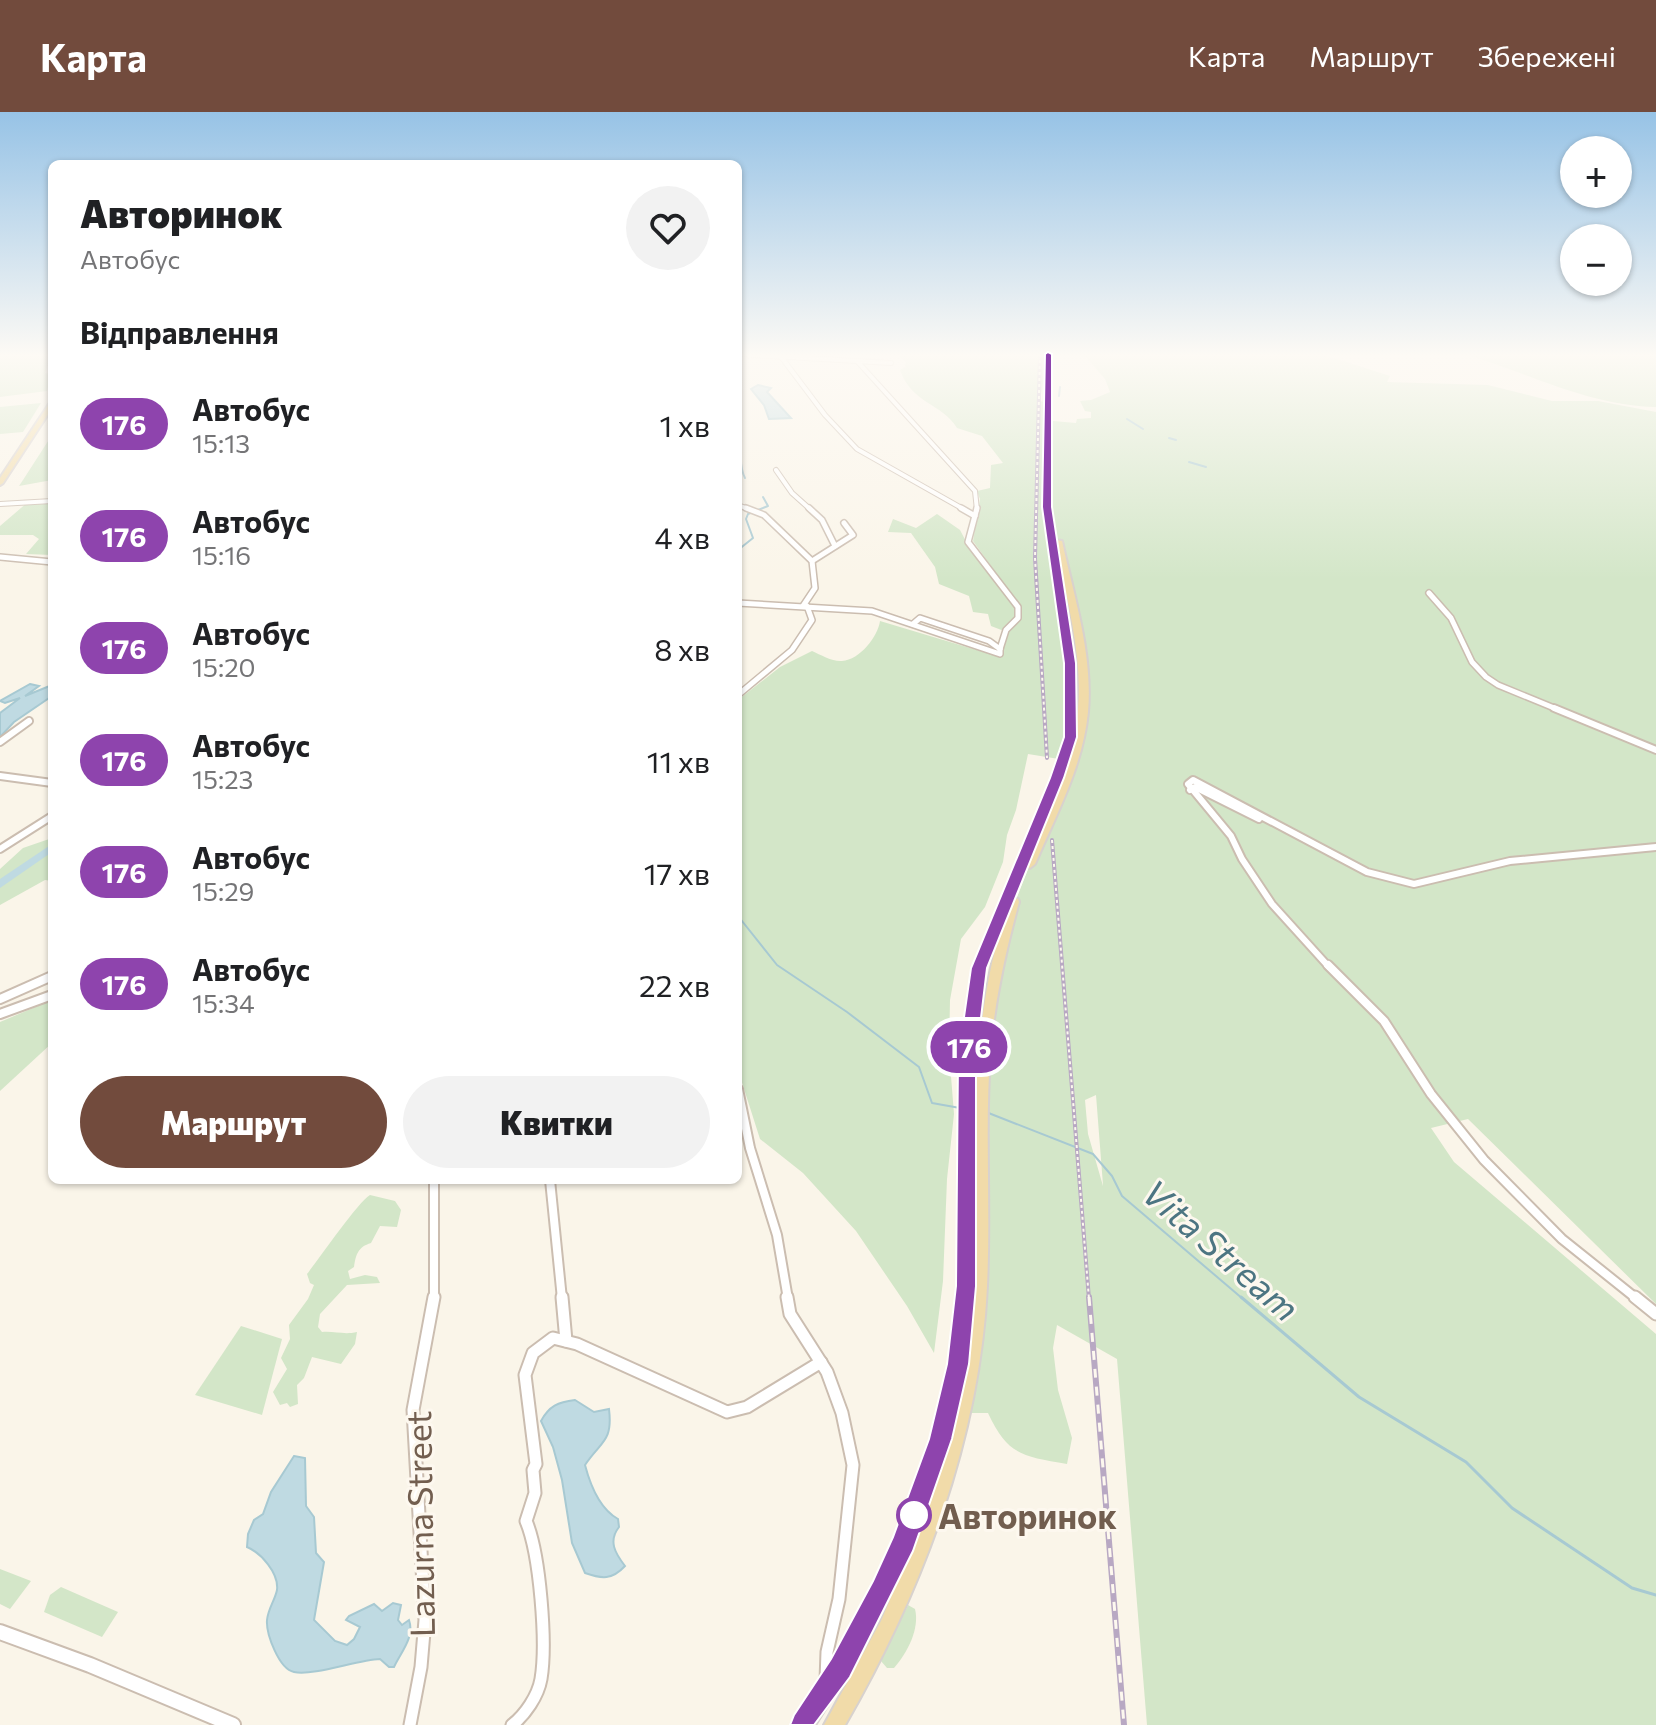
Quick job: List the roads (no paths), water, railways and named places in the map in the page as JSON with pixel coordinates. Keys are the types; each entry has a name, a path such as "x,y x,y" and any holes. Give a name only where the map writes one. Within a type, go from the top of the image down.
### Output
{"main road":[{"path":"0,483 35,429"},
{"path":"836,1725 908,1575 955,1443 972,1364 980,1288 967,1059 979,968 1071,737 1070,663 1047,507 1049,429"},
{"path":"804,1725 882,1590 904,1542 941,1439 958,1364 966,1286 972,1142 982,1087 990,985 1015,897 1071,767 1080,734 1084,703 1079,642 1053,521 1051,429"}],"street":[{"path":"838,429 857,449 975,516"},
{"path":"742,603 872,611 913,624 920,618 989,641 1000,649 1006,630 1018,618 1018,607 968,542 975,516 975,491 919,429"},
{"path":"776,470 792,493 822,520 835,546"},
{"path":"0,504 48,501"},
{"path":"742,507 764,515 812,561 815,588 806,608"},
{"path":"812,561 853,535 844,523"},
{"path":"0,557 48,562"},
{"path":"1429,593 1451,619 1470,663 1478,672 1498,685 1656,750"},
{"path":"742,692 792,650 812,620 806,608"},
{"path":"0,742 29,721"},
{"path":"0,776 48,782"},
{"path":"1656,847 1510,861 1414,884 1372,876 1199,782 1189,781 1190,790 1231,836 1242,859 1272,904 1339,978 1384,1021 1431,1094 1484,1160 1562,1239 1656,1314"},
{"path":"1190,790 1195,787 1310,842"},
{"path":"0,849 48,819"},
{"path":"0,999 48,978"},
{"path":"0,1014 48,996"},
{"path":"742,1107 754,1162 777,1235 790,1314 821,1362 842,1413 853,1465 839,1599 827,1652 826,1691"},
{"name":"Lazurna Street","path":"410,1725 421,1667 425,1620 413,1410 434,1308 434,1184"},
{"path":"550,1184 566,1341"},
{"path":"512,1725 524,1716 541,1682 542,1648 535,1542 526,1521 535,1493 533,1470 536,1464 525,1375 527,1361 536,1348 553,1338 566,1341 727,1412 747,1407 821,1362"},
{"path":"0,1632 233,1725"}],"water":[{"path":"30,684 39,686 25,696 48,687 48,699 14,722 0,737 0,713 20,698 5,703 0,701"},
{"path":"575,1400 594,1412 609,1409 607,1435 585,1465 601,1503 618,1519 614,1547 625,1566 616,1574 606,1577 585,1573 572,1543 562,1480 553,1447 541,1421 555,1406"},
{"path":"294,1456 305,1458 306,1506 314,1517 316,1553 324,1562 314,1620 335,1641 347,1645 360,1627 346,1620 349,1616 374,1604 382,1611 393,1603 401,1605 398,1620 402,1625 409,1620 410,1632 394,1667 389,1667 380,1659 313,1672 294,1672 283,1665 274,1650 267,1620 277,1584 268,1564 247,1547 248,1534 254,1520 263,1514 271,1492"}],"waterway":[{"path":"1169,438 1176,440"},
{"path":"1189,462 1206,467"},
{"name":"Vita Stream","path":"742,468 745,478"},
{"name":"Vita Stream","path":"742,547 753,538 746,519 748,514 768,506 763,497"},
{"path":"0,884 48,850"},
{"name":"Vita Stream","path":"742,921 777,965 847,1012 919,1067 932,1103 960,1108"},
{"name":"Vita Stream","path":"986,1112 1093,1154 1112,1176 1122,1196 1243,1299"},
{"name":"Vita Stream","path":"1241,1297 1359,1397 1466,1462 1512,1508 1632,1588 1656,1595"}],"railway":[{"path":"1038,429 1035,558 1047,758"},
{"path":"1052,840 1089,1299"},
{"path":"1089,1297 1124,1725"}],"place":[{"name":"Авторинок","path":"914,1515"}]}
